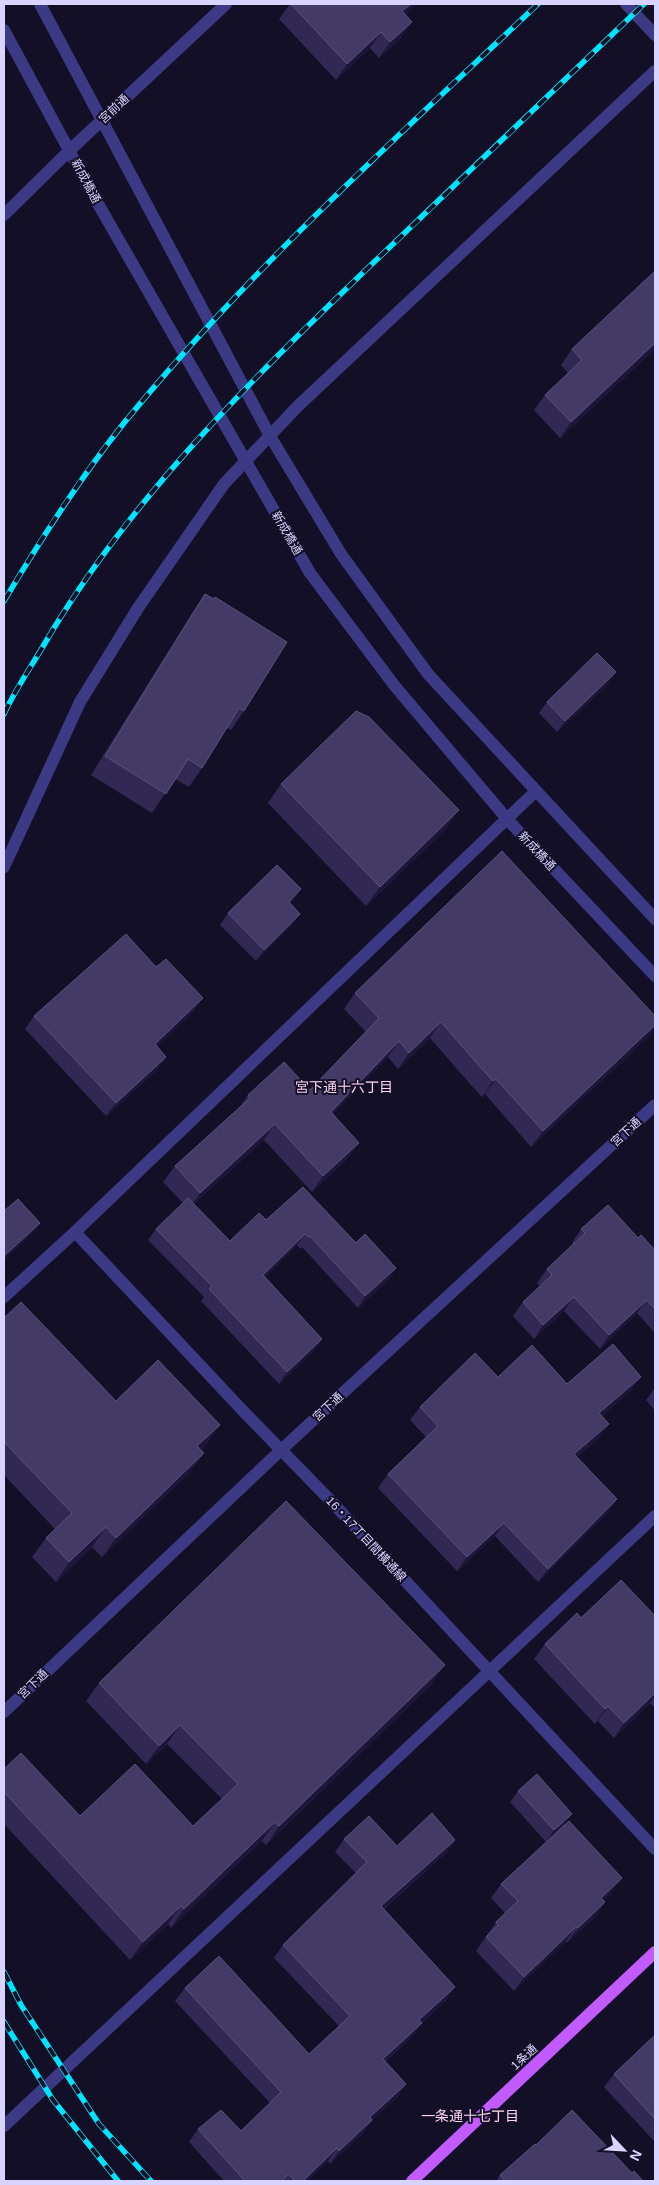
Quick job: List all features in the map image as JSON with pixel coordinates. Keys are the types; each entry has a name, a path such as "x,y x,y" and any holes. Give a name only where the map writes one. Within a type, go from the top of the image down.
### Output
{"main road":[{"name":"1条通","path":"412,2181 655,1952"}],"street":[{"path":"40,4 270,436 341,554 428,674 655,919"},
{"name":"宮前通","path":"4,215 70,150 226,4"},
{"path":"626,4 655,35"},
{"name":"新成橋通","path":"4,30 97,202 310,573 394,685 507,819 655,976"},
{"path":"4,867 85,694 138,608 224,484 298,406 655,71"},
{"path":"4,1297 75,1232 536,791"},
{"name":"宮下通","path":"4,1712 281,1450 655,1105"},
{"name":"16・17丁目間横通線","path":"75,1232 490,1671 655,1849"},
{"path":"4,2126 655,1516"}],"building":[{"path":"291,4 411,4 402,11 412,22 390,42 381,32 347,64"},
{"path":"655,271 655,343 571,422 545,395 582,360 572,349"},
{"path":"205,594 214,599 215,597 287,642 244,711 239,708 202,768 188,759 166,794 105,756"},
{"path":"597,653 616,672 565,721 547,702"},
{"path":"356,711 369,717 459,810 380,887 281,784"},
{"path":"502,851 655,1016 655,1025 543,1131 496,1079 493,1081 441,1022 409,1053 399,1041 331,1112 359,1143 323,1176 275,1124 200,1193 175,1166 250,1098 248,1095 284,1062 310,1090 379,1018 355,993"},
{"path":"277,865 301,889 289,902 300,914 264,950 228,913"},
{"path":"126,934 156,967 166,959 203,998 155,1044 166,1057 116,1103 34,1016"},
{"path":"303,1187 356,1243 365,1234 396,1268 365,1296 310,1236 305,1234 263,1275 322,1339 287,1372 209,1289 212,1286 156,1229 188,1198 230,1241 259,1213 266,1220"},
{"path":"18,1199 40,1223 4,1256 4,1211"},
{"path":"608,1205 638,1238 641,1235 655,1250 655,1309 647,1300 609,1335 574,1297 543,1325 523,1302 552,1275 547,1269 585,1233 581,1229"},
{"path":"21,1302 116,1401 158,1360 220,1425 197,1446 204,1453 116,1538 106,1527 69,1562 46,1538 72,1513 4,1442 4,1318"},
{"path":"613,1344 641,1377 599,1413 609,1424 574,1454 617,1499 548,1569 504,1523 467,1557 388,1474 438,1426 420,1407 475,1353 498,1377 532,1345 567,1384"},
{"path":"286,1501 445,1665 279,1826 275,1822 184,1909 181,1906 143,1942 4,1792 4,1769 21,1753 80,1816 135,1764 193,1826 238,1784 180,1725 159,1746 99,1683"},
{"path":"621,1580 655,1616 655,1693 624,1723 608,1706 605,1709 545,1644 577,1613 581,1618"},
{"path":"537,1774 572,1814 554,1830 518,1791"},
{"path":"432,1813 455,1840 381,1906 455,1987 419,2020 422,2023 383,2059 406,2084 370,2117 372,2120 339,2151 337,2148 303,2181 295,2181 289,2174 281,2181 245,2181 198,2129 221,2110 241,2131 281,2092 185,1988 219,1956 309,2054 350,2016 283,1945 367,1862 344,1839 369,1816 397,1846"},
{"path":"569,1821 622,1878 601,1898 605,1902 524,1977 486,1937 498,1925 496,1922 518,1901 501,1884"},
{"path":"655,2035 655,2119 614,2074"},
{"path":"572,2110 632,2173 634,2171 643,2181 505,2181 500,2175 536,2145"}],"railway":[{"path":"4,601 46,532 91,466 124,423 221,312 324,207 538,4"},
{"path":"4,714 23,678 78,590 115,539 195,443 327,308 644,4"},
{"path":"4,1972 21,2005 99,2124 151,2181"},
{"path":"4,2022 53,2100 118,2181"}],"district":[{"name":"宮下通十六丁目","path":"344,1087"},
{"name":"一条通十七丁目","path":"470,2116"}]}
